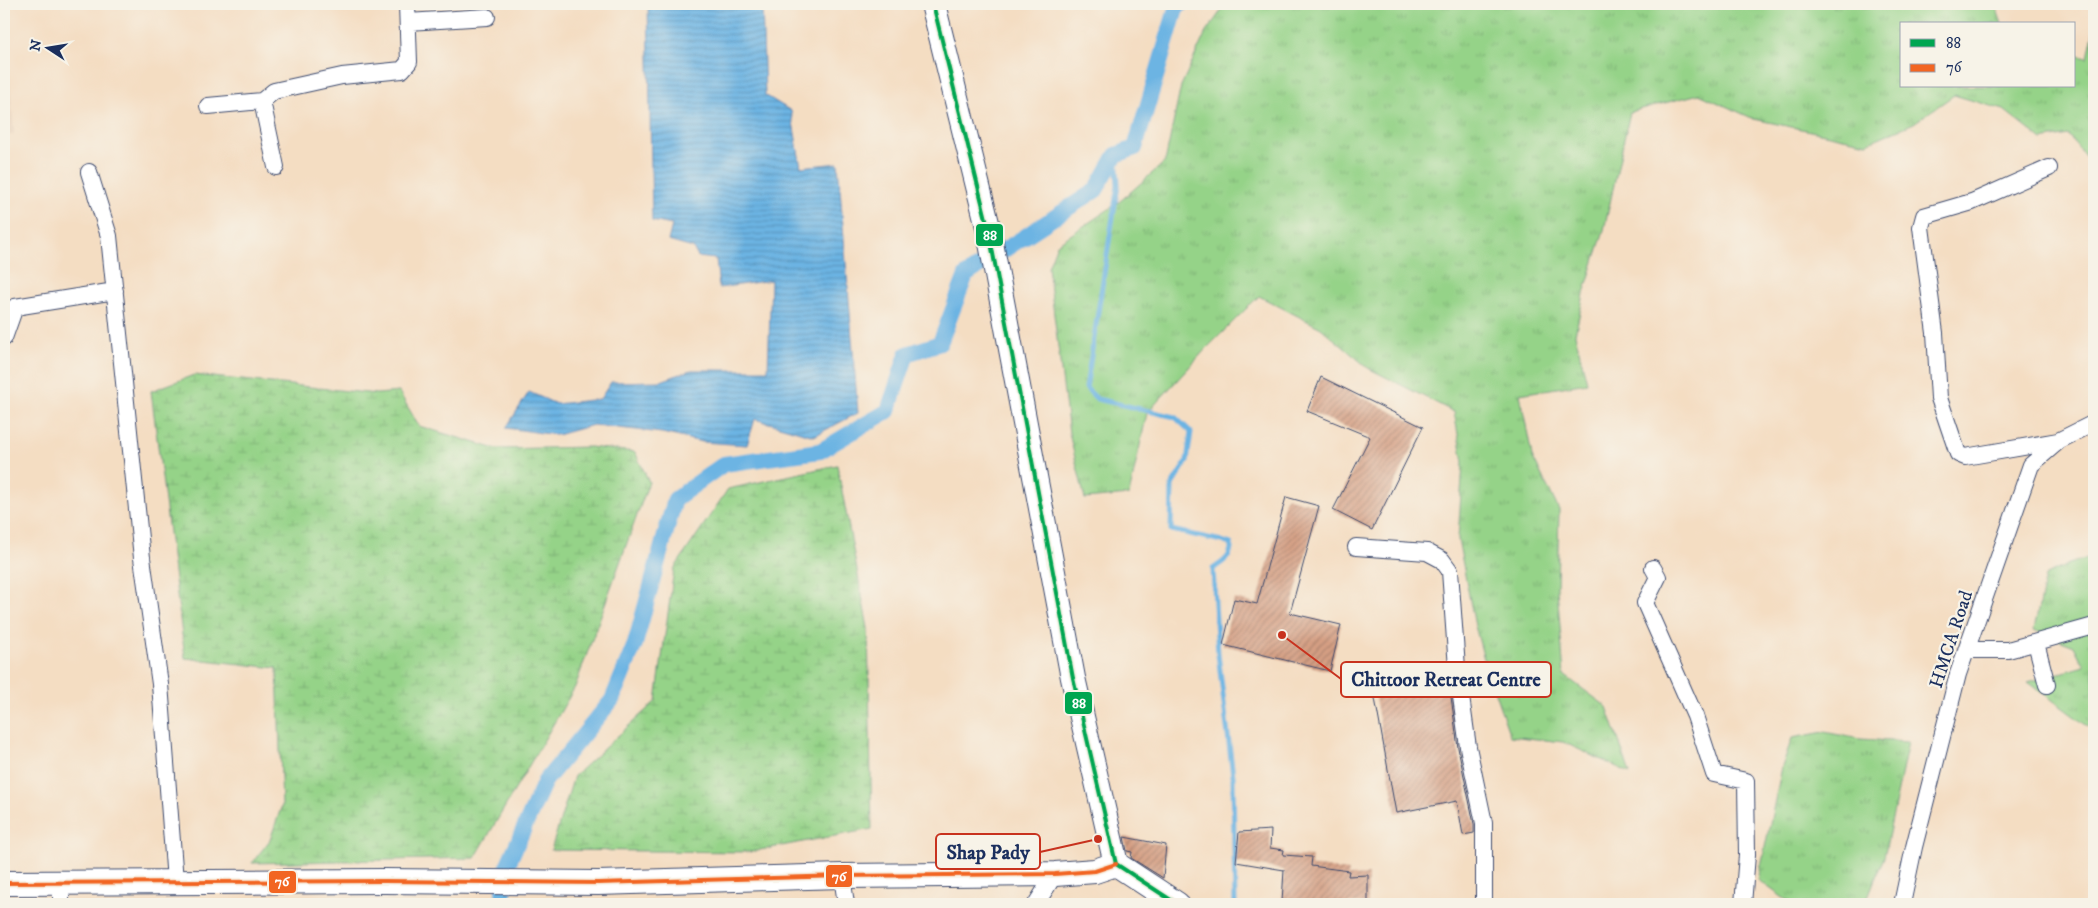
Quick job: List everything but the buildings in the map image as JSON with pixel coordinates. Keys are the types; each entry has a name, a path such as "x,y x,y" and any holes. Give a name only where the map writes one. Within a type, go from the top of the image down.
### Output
{"main road":[{"path":"933,4 988,227 1073,678 1116,864 1177,904"},
{"path":"4,883 61,893 175,881 598,883 842,876 1055,874 1095,871 1116,864"}],"street":[{"path":"208,106 262,101 274,91 342,76 402,70 409,62 407,4"},
{"path":"408,22 487,17"},
{"path":"262,101 276,167"},
{"path":"2049,168 1972,202 1924,216 1921,227 1935,333 1939,398 1958,454 1965,457 2060,440"},
{"path":"90,172 109,236 142,558 160,684 175,881"},
{"path":"4,338 15,306 115,291"},
{"name":"HMCA Road","path":"1902,904 1914,847 1958,674 2031,465 2060,440 2094,424"},
{"path":"1356,547 1427,552 1442,560 1450,571 1456,668 1468,747 1484,823 1484,904"},
{"path":"1653,568 1658,577 1645,603 1695,716 1714,774 1746,781 1747,855 1743,904"},
{"path":"1966,650 2008,650 2094,626"},
{"path":"2036,643 2047,685"},
{"path":"1036,904 1055,874"},
{"path":"842,876 846,904"}],"shaded area":[{"path":"4,5 14,134 4,137"}],"green space":[{"path":"1226,4 1995,4 2001,22 1900,22 1900,88 2076,88 2076,55 2088,58 2094,28 2094,167 2068,135 2042,140 2004,110 1954,95 1914,123 1867,143 1754,119 1699,94 1630,112 1604,230 1585,290 1575,334 1587,383 1520,394 1532,456 1559,510 1557,589 1564,675 1607,707 1630,773 1563,742 1510,736 1487,670 1475,626 1458,539 1463,462 1454,412 1368,368 1321,328 1259,296 1204,351 1147,413 1129,495 1085,499 1069,433 1048,267 1057,244 1118,203 1165,162 1181,86 1206,32"},
{"path":"194,375 377,394 399,392 419,426 496,449 590,447 635,452 649,482 575,687 475,858 252,863 270,840 282,805 277,668 185,658 151,391"},
{"path":"837,465 868,628 872,829 749,852 551,850 574,776 656,701 674,569 728,489"},
{"path":"2094,556 2094,731 2028,682 2084,666 2074,646 2034,630 2045,576 2069,564"},
{"path":"1824,732 1860,739 1908,742 1884,857 1865,904 1792,904 1758,880 1782,767 1792,738"}],"water":[{"path":"648,4 762,4 765,95 791,111 801,167 838,163 858,413 814,436 755,419 747,445 702,442 662,433 593,425 557,435 506,428 529,392 556,404 600,399 611,382 661,381 691,370 768,370 771,280 719,288 716,259 698,257 693,248 668,241 672,225 652,221"}],"waterway":[{"path":"502,904 508,864 545,781 612,700 635,644 675,499 724,464 820,451 888,411 907,354 940,343 966,275 1096,190 1116,155 1135,148 1176,9 1181,4"},
{"path":"1116,155 1118,185 1086,388 1097,399 1175,417 1191,432 1187,461 1172,485 1171,530 1231,544 1228,556 1213,569 1218,654 1233,776 1235,904"}],"transit line":[{"name":"88","path":"933,4 988,227 1073,678 1116,864 1177,904"},
{"name":"76","path":"4,883 384,881 598,883 842,876 1055,874 1095,871 1116,864"}],"place":[{"name":"Chittoor Retreat Centre","path":"1282,635"},
{"name":"Shap Pady","path":"1098,839"}]}
